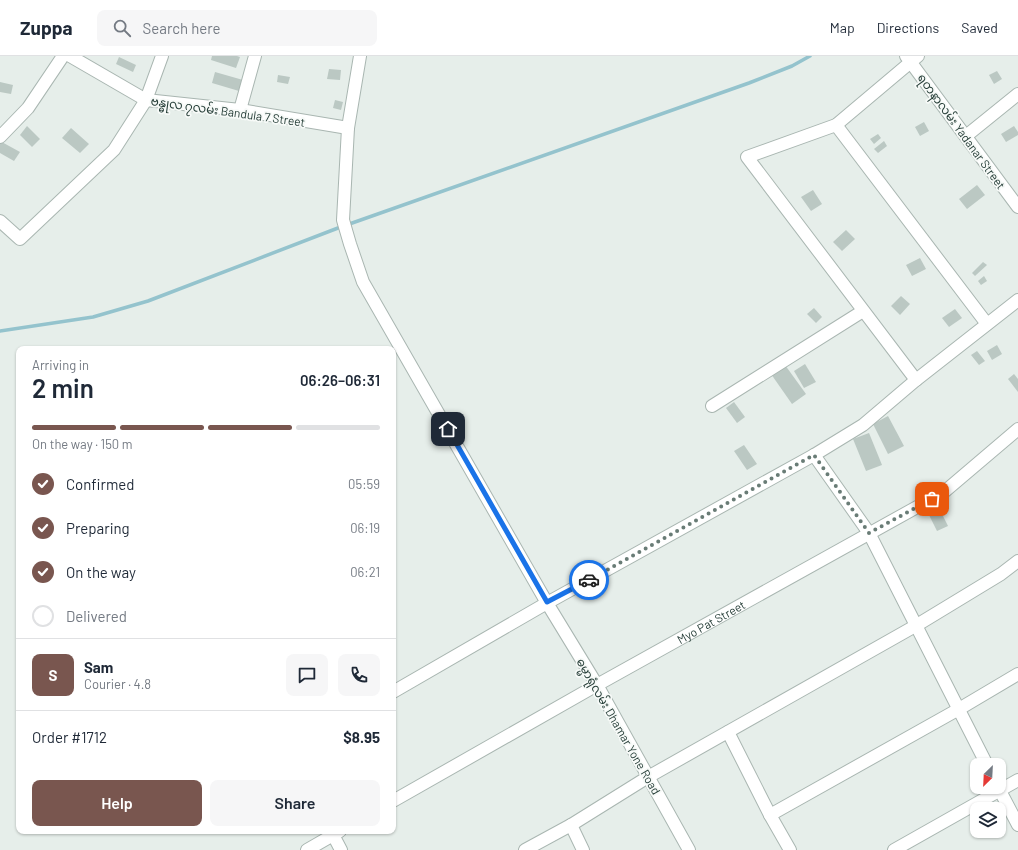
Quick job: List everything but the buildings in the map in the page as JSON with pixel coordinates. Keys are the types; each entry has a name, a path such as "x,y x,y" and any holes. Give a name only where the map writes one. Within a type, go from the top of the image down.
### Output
{"street":[{"path":"0,138 28,108 63,56"},
{"name":"ဗန္ဓုလ ၇လမ်း Bandula 7 Street","path":"70,56 146,100 240,110 348,128"},
{"path":"0,221 20,239 114,150 146,100 162,56"},
{"path":"240,110 255,56"},
{"name":"ဓမ္မာရုံလမ်း Dhamar Yone Road","path":"360,56 348,128 343,220 363,282 547,602 597,685 689,850"},
{"path":"912,58 836,125 747,157 916,380"},
{"name":"ရတနာလမ်း Yadanar Street","path":"912,58 966,136 1018,207"},
{"path":"966,136 1018,94"},
{"path":"836,125 987,324"},
{"path":"396,690 547,602 814,455 863,426 916,380 1018,300"},
{"path":"712,406 863,311"},
{"name":"Myo Pat Street","path":"396,799 597,685 944,492 1018,429"},
{"path":"814,455 869,533 984,758"},
{"path":"525,850 571,825 648,777 917,626 1001,574 1018,561"},
{"path":"770,815 959,709 1018,674"},
{"path":"728,732 770,815 790,850"},
{"path":"1006,786 1018,780"},
{"path":"894,850 990,794"},
{"path":"1002,794 1018,825"},
{"path":"571,825 583,850"},
{"path":"307,850 332,834"},
{"path":"336,834 341,850"}],"waterway":[{"path":"0,331 93,317 148,301 338,228 749,83 792,66 810,56"}],"way so far":[{"path":"589,580 814,455 869,533 932,499"}],"route":[{"path":"448,429 547,602 589,580"}]}
